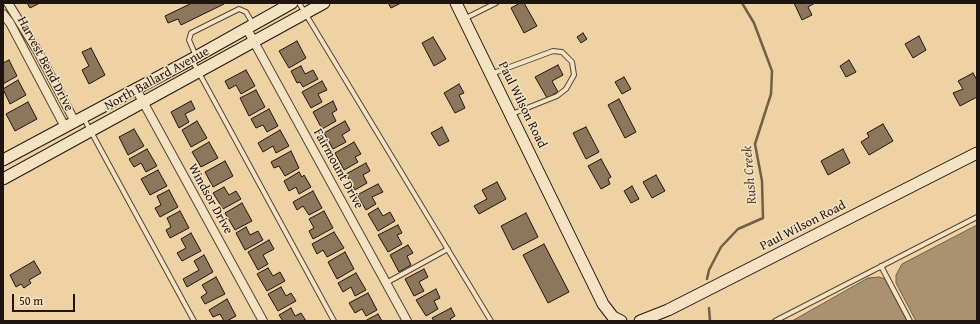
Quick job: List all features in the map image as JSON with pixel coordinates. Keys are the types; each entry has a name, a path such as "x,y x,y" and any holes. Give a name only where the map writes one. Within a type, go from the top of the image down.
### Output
{"street":[{"name":"Harvest Bend Drive","path":"8,3 37,50 74,122"},
{"name":"North Ballard Avenue","path":"3,160 194,58 292,3"},
{"name":"North Ballard Avenue","path":"3,179 324,3"},
{"name":"Paul Wilson Road","path":"456,3 603,304 613,317 619,320"},
{"name":"Harvest Bend Drive","path":"3,14 74,122"},
{"name":"Fairmount Drive","path":"250,27 254,42 407,321"},
{"name":"Windsor Drive","path":"136,89 263,321"},
{"name":"Paul Wilson Road","path":"640,321 668,310 977,153"}],"lane":[{"path":"299,3 491,321"},
{"path":"464,19 496,3"},
{"path":"250,27 246,12 239,9 191,34 189,40 199,72 334,321"},
{"path":"491,74 553,51 562,52 572,62 574,75 566,88 557,96 511,115"},
{"path":"74,122 91,131 194,321"},
{"path":"775,321 977,217"},
{"path":"386,283 448,249"},
{"path":"882,266 910,321"}],"shaded area":[{"path":"977,225 977,321 916,321 896,283 896,275 902,264"},
{"path":"879,277 885,279 907,321 792,321 868,278"}],"building":[{"path":"27,3 40,3 30,8"},
{"path":"192,3 224,4 181,25 178,19 168,23 165,16"},
{"path":"388,3 401,3 391,8"},
{"path":"520,3 524,3 537,26 524,33 511,8"},
{"path":"794,3 815,3 808,7 812,15 802,20"},
{"path":"583,33 587,39 581,43 577,37"},
{"path":"919,36 926,50 913,58 905,44"},
{"path":"433,37 446,59 434,66 422,43"},
{"path":"297,41 306,58 289,68 279,51"},
{"path":"91,48 105,75 89,84 82,70 89,66 82,52"},
{"path":"9,60 17,76 3,84 3,63"},
{"path":"849,60 856,72 846,77 840,66"},
{"path":"558,65 563,75 552,81 558,92 547,98 535,77"},
{"path":"301,66 305,74 313,70 318,79 303,87 300,82 297,83 291,71"},
{"path":"246,70 255,86 241,94 236,85 229,89 225,81"},
{"path":"973,73 977,80 977,97 960,106 953,93 963,89 958,81"},
{"path":"624,77 631,89 622,94 615,82"},
{"path":"18,80 26,95 10,104 3,89"},
{"path":"322,81 327,90 318,94 322,102 311,108 302,92"},
{"path":"459,84 464,93 459,95 465,108 455,113 444,93"},
{"path":"256,90 265,107 249,116 240,98"},
{"path":"619,99 636,132 625,138 608,105"},
{"path":"191,101 195,109 185,114 189,122 179,128 171,112"},
{"path":"333,101 337,110 332,113 336,121 322,129 313,112"},
{"path":"28,102 37,119 15,131 6,114"},
{"path":"269,109 278,126 267,132 263,125 256,128 251,119"},
{"path":"197,121 207,138 191,147 182,130"},
{"path":"345,121 350,130 342,135 346,142 333,149 324,133"},
{"path":"883,124 893,141 869,155 861,142 869,137 867,133"},
{"path":"442,127 449,141 439,146 431,133"},
{"path":"586,127 599,152 586,159 573,133"},
{"path":"134,129 144,146 128,155 119,137"},
{"path":"280,130 289,146 276,153 273,146 263,152 258,143"},
{"path":"209,142 218,158 201,167 192,152"},
{"path":"354,142 361,154 355,157 358,162 344,170 335,153"},
{"path":"147,149 157,166 146,172 141,163 134,167 129,159"},
{"path":"843,149 850,163 828,175 821,161"},
{"path":"291,151 299,168 285,176 279,166 274,168 271,162"},
{"path":"601,159 611,177 608,179 610,184 601,189 588,166"},
{"path":"225,161 233,176 213,187 205,172"},
{"path":"366,163 370,171 363,175 367,183 355,190 346,174"},
{"path":"158,170 167,186 150,195 141,179"},
{"path":"299,172 302,177 304,175 311,187 299,194 296,187 289,191 284,181"},
{"path":"656,175 665,191 652,198 643,182"},
{"path":"497,182 506,199 479,214 474,206 487,199 482,190"},
{"path":"378,184 383,192 372,197 376,204 366,210 357,195"},
{"path":"632,186 639,199 631,203 624,191"},
{"path":"224,187 229,195 236,191 241,199 223,209 213,193"},
{"path":"169,190 178,207 160,217 155,208 161,205 157,196"},
{"path":"313,191 322,208 309,215 303,206 297,210 293,202"},
{"path":"242,203 252,221 235,230 225,213"},
{"path":"378,208 383,216 390,212 395,221 378,231 368,214"},
{"path":"180,211 189,228 170,238 166,230 171,227 167,218"},
{"path":"324,211 333,228 313,239 309,231 314,228 309,219"},
{"path":"526,213 538,237 513,250 501,226"},
{"path":"398,225 402,233 397,235 402,244 388,252 378,235"},
{"path":"246,227 250,235 258,231 263,240 245,250 236,233"},
{"path":"334,232 344,248 327,257 323,250 317,254 312,244"},
{"path":"191,233 201,251 182,261 177,253 186,248 181,239"},
{"path":"269,240 274,249 263,255 268,264 258,270 248,252"},
{"path":"544,244 569,292 548,303 523,255"},
{"path":"408,245 413,253 407,256 411,265 399,272 390,255"},
{"path":"345,252 354,269 337,279 328,262"},
{"path":"204,255 213,272 187,287 183,279 199,270 194,261"},
{"path":"34,261 41,273 29,280 31,283 24,288 21,284 16,287 10,275"},
{"path":"268,268 273,276 280,272 285,281 267,291 257,274"},
{"path":"424,269 428,277 419,282 424,291 414,296 405,279"},
{"path":"356,273 366,290 355,296 351,287 343,292 338,283"},
{"path":"216,277 225,294 205,304 201,297 207,293 202,285"},
{"path":"281,287 286,296 291,293 296,301 278,311 268,294"},
{"path":"436,289 440,298 434,301 438,309 426,316 416,300"},
{"path":"368,293 377,310 366,316 362,309 355,313 349,303"},
{"path":"227,299 236,316 227,321 224,321 220,314 213,317 209,310"},
{"path":"291,308 295,316 301,313 306,321 283,321 279,315"},
{"path":"451,308 455,316 450,319 452,321 434,321 432,318"},
{"path":"378,314 382,321 365,321"}],"waterway":[{"name":"Rush Creek","path":"707,279 709,270 721,247 738,229 763,218 762,181 755,144 771,94 772,71 754,23 742,3"},
{"name":"Rush Creek","path":"709,308 710,321"}]}
